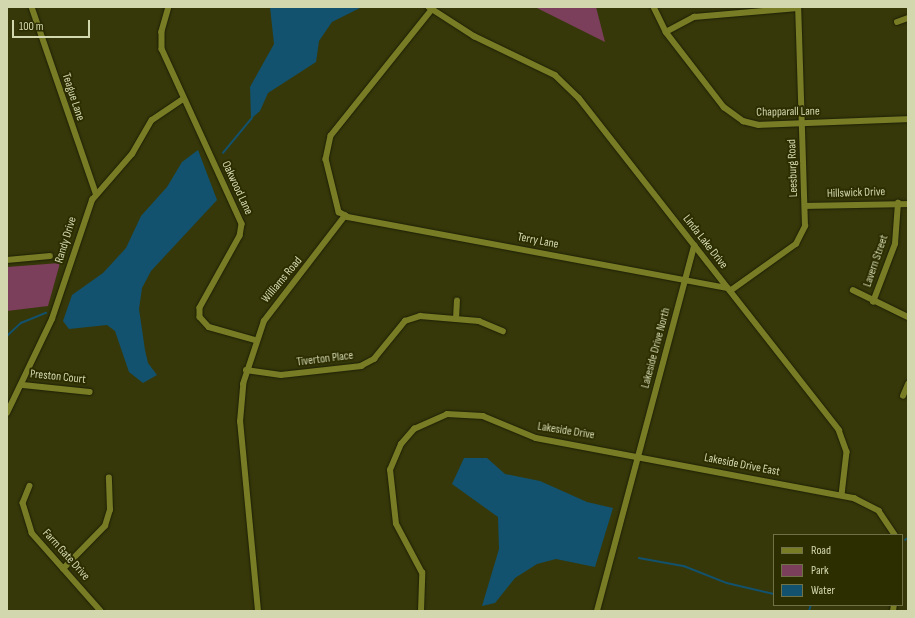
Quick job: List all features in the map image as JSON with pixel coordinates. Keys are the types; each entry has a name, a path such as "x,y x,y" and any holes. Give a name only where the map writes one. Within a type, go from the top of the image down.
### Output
{"street":[{"name":"Teague Lane","path":"32,7 96,193"},
{"name":"Oakwood Lane","path":"169,7 162,46 183,99 242,224 240,236 200,308 200,317 209,327 255,340"},
{"name":"Chapparall Lane","path":"654,7 666,32 736,118 759,125 908,119"},
{"path":"345,216 335,203 326,159 328,144 348,110 431,8"},
{"name":"Linda Lake Drive","path":"431,8 467,32 560,78 728,289 843,437 847,461 842,495"},
{"path":"666,32 694,17 798,8"},
{"name":"Leesburg Road","path":"728,289 796,244 805,226 806,206 798,8"},
{"path":"897,22 908,18"},
{"name":"Randy Drive","path":"7,414 23,385 52,320 82,224 96,193 132,154 152,120 183,99"},
{"name":"Lavern Street","path":"873,302 895,244 898,203"},
{"name":"Hillswick Drive","path":"806,206 908,204"},
{"name":"Terry Lane","path":"345,216 728,289"},
{"name":"Williams Road","path":"258,611 240,422 246,370 255,340 270,312 345,216"},
{"name":"Lakeside Drive North","path":"638,455 694,246"},
{"path":"7,260 50,256"},
{"path":"853,290 873,302 908,317"},
{"path":"456,319 457,301"},
{"name":"Tiverton Place","path":"246,370 281,375 361,366 374,358 400,325 411,318 456,319 488,323 503,331"},
{"path":"903,396 908,384"},
{"name":"Preston Court","path":"23,385 90,392"},
{"name":"Lakeside Drive","path":"421,611 422,574 396,524 390,479 395,455 418,425 440,416 470,414 496,420 536,438 638,455"},
{"path":"597,611 638,455"},
{"name":"Lakeside Drive East","path":"638,455 842,495"},
{"path":"63,569 105,526 110,510 109,478"},
{"name":"Farm Gate Drive","path":"30,486 23,497 26,520 37,540 102,611"},
{"path":"842,495 876,508 894,534"}],"green space":[{"path":"535,7 596,7 605,42"},
{"path":"60,263 48,306 7,311 7,267"}],"water":[{"path":"270,7 362,7 332,22 319,41 316,62 268,93 260,111 251,119 250,87 274,44"},
{"path":"198,150 217,200 151,271 142,288 139,309 145,350 148,363 157,375 143,383 129,372 115,331 107,325 69,329 63,321 72,295 103,273 126,248 141,216 167,187 182,162"},
{"path":"464,458 487,458 505,474 540,481 587,502 613,508 595,567 556,559 537,564 515,578 495,603 482,606 499,549 498,517 452,484"}],"waterway":[{"path":"223,153 252,118"},
{"path":"7,336 21,323 46,313"},
{"path":"639,558 684,566 727,583 773,594"},
{"path":"809,611 811,606"}]}
